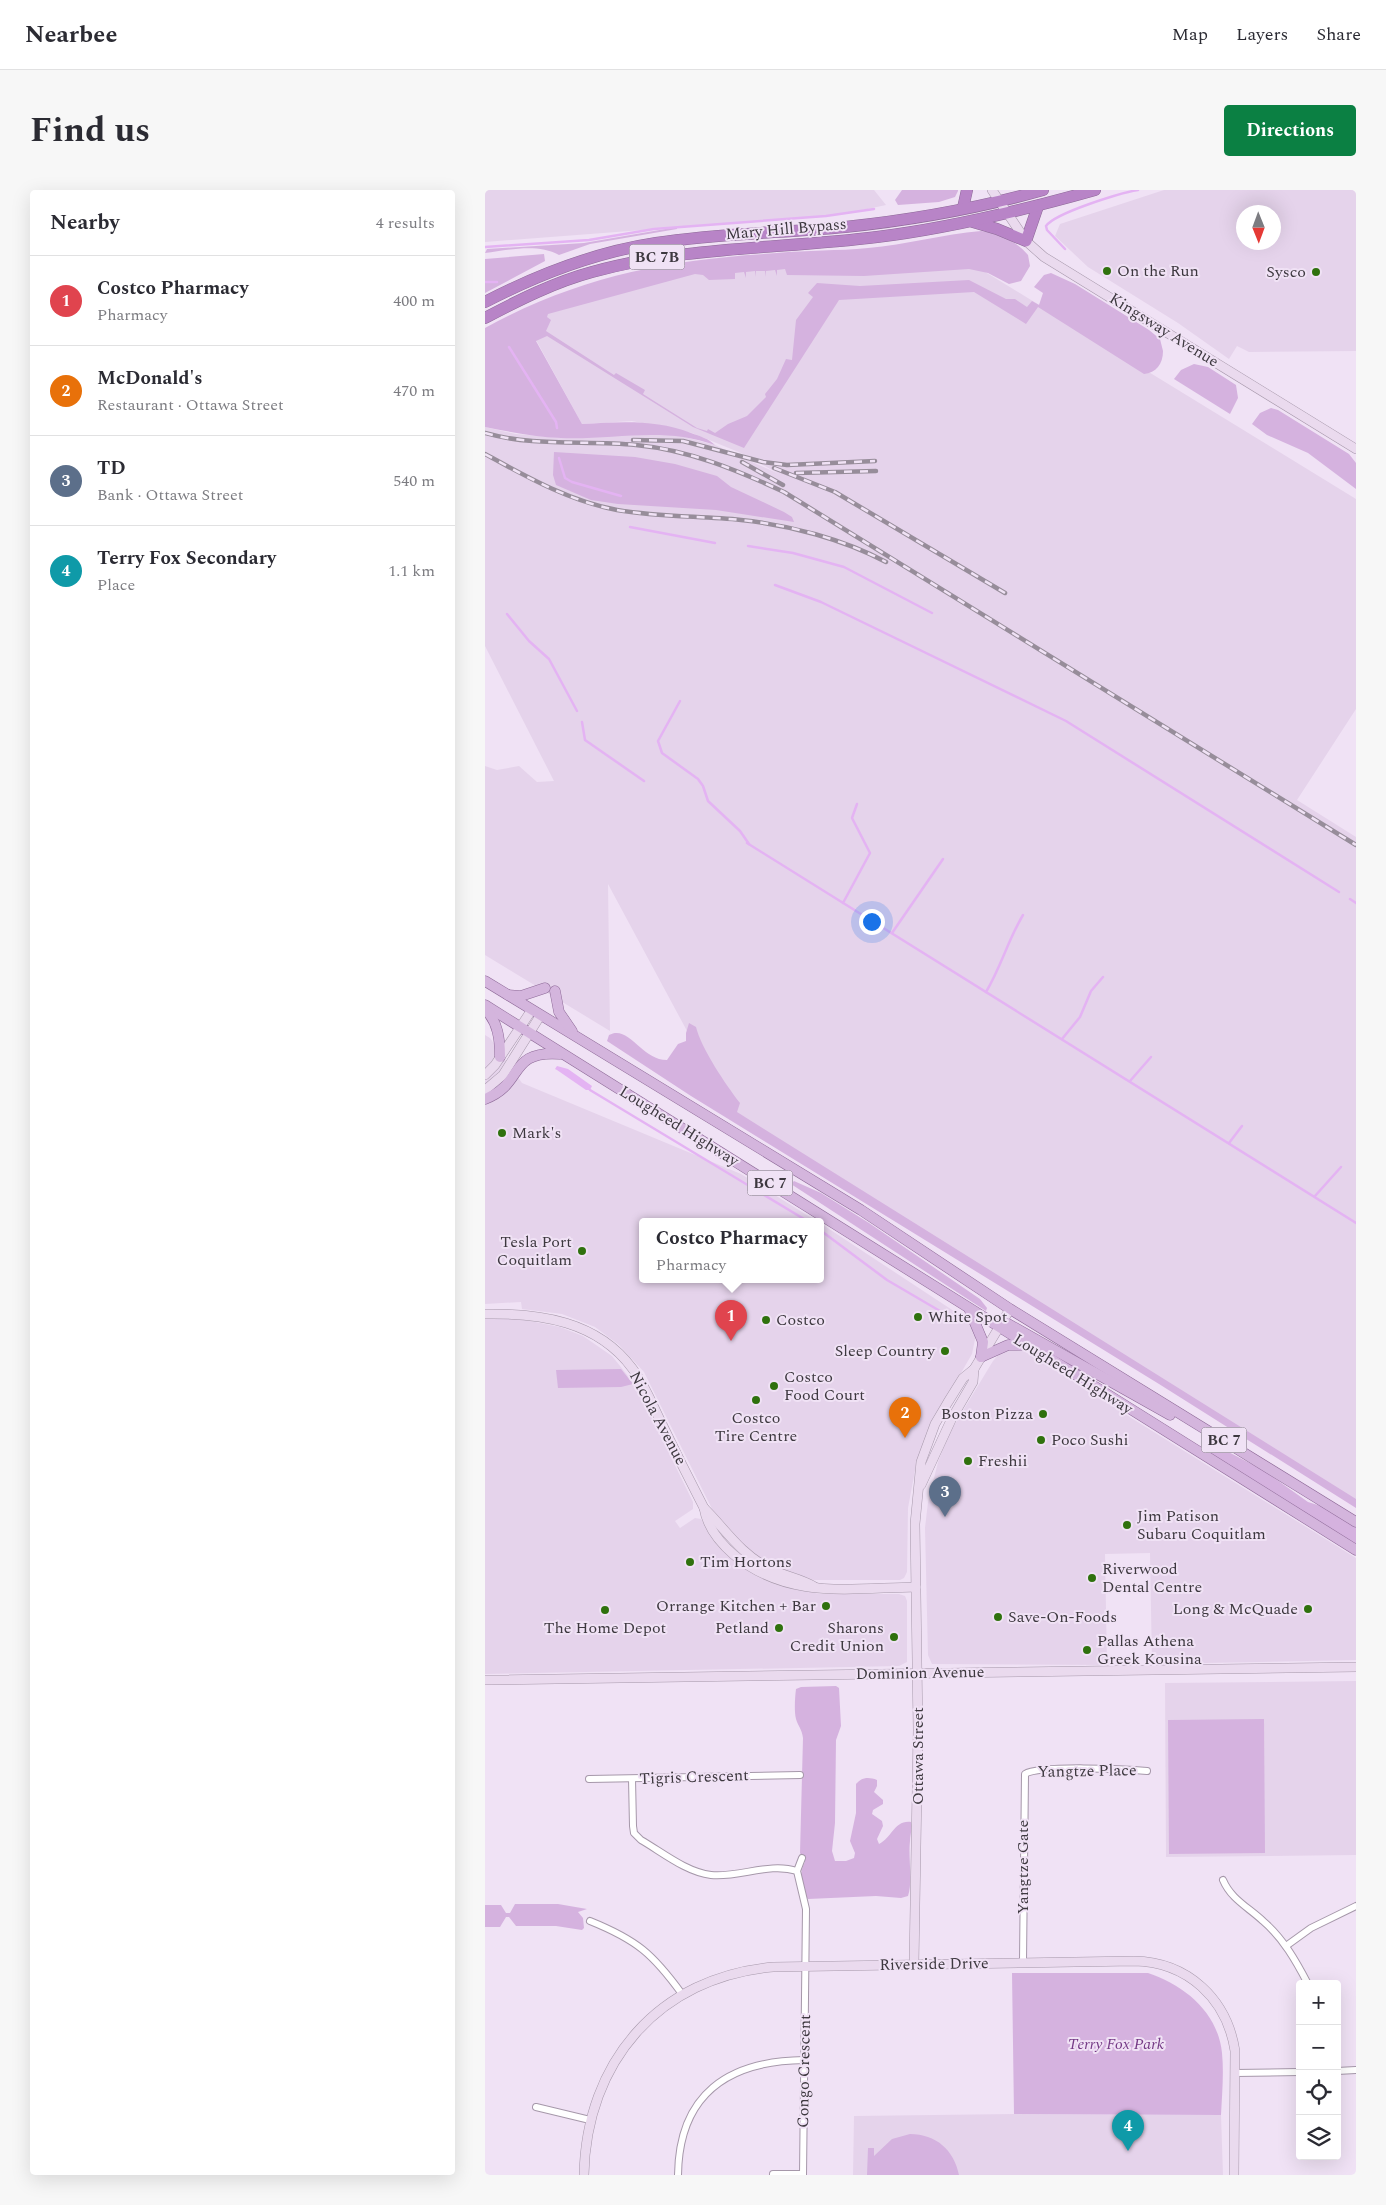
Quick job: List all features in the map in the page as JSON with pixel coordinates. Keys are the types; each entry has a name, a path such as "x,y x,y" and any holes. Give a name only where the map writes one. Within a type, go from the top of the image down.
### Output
{"highway":[{"path":"963,208 967,190"},
{"name":"Mary Hill Bypass","path":"485,302 539,275 627,248 685,239 847,226 1001,201 1040,190"},
{"name":"Mary Hill Bypass","path":"485,318 560,283 591,272 632,262 688,253 879,237 970,222 1095,190"},
{"path":"970,222 997,229 1026,241 1038,206"}],"main road":[{"name":"Lougheed Highway","path":"485,981 861,1210 1010,1309 1356,1522"},
{"path":"507,995 521,996 550,990 562,1020 581,1041"},
{"name":"Lougheed Highway","path":"485,1005 968,1308 1001,1324 1026,1345 1356,1550"},
{"path":"485,1009 491,1015 499,1032 501,1056"},
{"path":"485,1099 499,1093 508,1084 525,1059 534,1054 564,1054"},
{"path":"968,1308 975,1319 983,1342 981,1357"},
{"path":"1001,1324 1167,1413 1209,1431"},
{"path":"981,1357 1009,1345 1026,1345"}],"street":[{"name":"Kingsway Avenue","path":"992,190 1026,241 1044,257 1356,449"},
{"path":"485,1075 501,1056 519,1027 535,1013"},
{"path":"485,1090 503,1075 530,1033 535,1013"},
{"name":"Ottawa Street","path":"914,1964 917,1674 915,1524 920,1487 952,1418 973,1382 974,1369 1010,1309"},
{"name":"Nicola Avenue","path":"485,1314 520,1313 550,1318 580,1328 614,1349 632,1367 643,1385 704,1508 726,1535 777,1573 803,1580 815,1587"},
{"name":"Nicola Avenue","path":"704,1508 706,1520 720,1541 753,1570 775,1580 801,1588 916,1588"},
{"path":"712,1530 735,1550 745,1551"},
{"path":"738,1558 748,1560 767,1571 777,1573"},
{"name":"Dominion Avenue","path":"485,1680 1356,1667"},
{"name":"Yangtze Place","path":"1027,1772 1129,1769 1147,1771"},
{"name":"Yangtze Gate","path":"1023,1962 1024,1784 1027,1772"},
{"name":"Tigris Crescent","path":"589,1779 800,1774"},
{"path":"632,1779 634,1833 641,1840 693,1869 706,1874 723,1875 759,1870 797,1871"},
{"path":"801,1858 797,1871 806,1908 806,1966"},
{"path":"1223,1880 1229,1893 1264,1921 1286,1946 1306,1980"},
{"path":"1286,1946 1311,1928 1356,1906"},
{"path":"590,1921 611,1930 643,1948 663,1968 682,1994"},
{"name":"Riverside Drive","path":"585,2175 590,2120 604,2081 624,2046 649,2019 682,1994 720,1977 745,1970 806,1966 1144,1961 1180,1971 1204,1988 1223,2013 1233,2042 1235,2073 1234,2175"},
{"name":"Congo Crescent","path":"803,2174 806,1966"},
{"path":"678,2175 679,2149 685,2129 695,2108 710,2090 724,2078 749,2066 771,2061 804,2060"},
{"path":"1341,2071 1356,2070"},
{"path":"1235,2073 1296,2072"},
{"path":"536,2107 590,2120"},
{"path":"773,2174 803,2174"}],"shaded area":[{"path":"485,190 874,190 886,205 839,215 485,242"},
{"path":"1164,190 1356,190 1356,351 1249,352 1237,346 1229,359 1178,323 1088,267 1055,236 1060,224"},
{"path":"933,240 1356,499 1356,709 1297,800 1356,837 1356,1502 729,1109 608,884 610,1031 485,955 485,766 497,770 519,766 537,782 554,781 485,646 485,427 516,434 562,438 652,433 681,436 715,445 779,474 741,453 692,433 632,421 582,424 524,318 679,266 845,252"},
{"path":"485,1035 490,1038 522,1083 741,1174 812,1218 639,1218 639,1283 824,1283 824,1226 972,1323 976,1334 972,1354 947,1397 916,1465 908,1508 907,1572 904,1578 900,1580 814,1580 784,1573 747,1551 716,1517 644,1372 619,1345 595,1327 562,1314 522,1309 521,1302 485,1304"},
{"path":"557,1066 568,1069 592,1086 590,1090 586,1090 555,1069"},
{"path":"485,1319 520,1319 560,1327 583,1336 612,1356 636,1386 693,1502 693,1509 675,1521 680,1528 695,1518 701,1519 711,1534 763,1578 790,1588 820,1594 899,1594 905,1596 907,1601 907,1662 899,1666 485,1674"},
{"path":"1009,1349 1024,1351 1356,1558 1356,1660 1152,1664 1150,1553 1105,1554 1107,1665 932,1664 928,1655 925,1528 928,1502 938,1462 950,1432 993,1361 999,1354"},
{"path":"1356,1681 1356,1855 1166,1857 1165,1683"},
{"path":"1014,2114 1221,2115 1223,2175 853,2175 854,2116"}],"green space":[{"path":"902,190 958,191 955,197 939,202 898,205 895,200"},
{"path":"677,227 677,229 590,244 559,255 551,251 532,248 485,253 487,249 584,243"},
{"path":"981,231 1007,238 1028,255 1030,266 1021,281 1009,284 988,273 969,269 864,276 787,275 785,269 777,270 777,276 775,270 766,271 766,277 765,271 756,271 756,277 755,271 746,272 746,278 744,272 735,273 735,279 709,280 703,275 695,274 548,314 547,317 551,320 546,331 614,375 616,373 645,390 643,394 697,428 707,431 708,429 715,433 728,424 747,416 766,397 765,394 777,379 786,359 792,360 796,320 813,297 808,293 817,283 860,286 969,280 1006,299 1015,299 1027,307 1032,301 1039,305 1043,293 1034,287 1044,275 1051,273 1075,284 1149,330 1160,339 1163,356 1158,367 1152,372 1144,374 1038,307 1026,324 974,292 839,300 744,448 693,427 547,336 536,341 582,424 637,422 664,425 701,437 715,445 677,436 639,435 561,438 485,427 485,328 556,295 627,273 699,260 788,252 882,247 953,234"},
{"path":"544,254 545,261 485,293 485,259"},
{"path":"1194,364 1208,367 1236,385 1238,398 1230,414 1174,379 1181,370"},
{"path":"1271,408 1278,410 1349,454 1356,463 1356,489 1308,453 1267,435 1252,424 1260,413"},
{"path":"554,452 635,457 675,464 717,476 731,487 784,512 792,517 794,522 716,510 618,504 591,500 556,485 553,475"},
{"path":"689,1023 696,1027 708,1056 740,1103 737,1112 1356,1499 1356,1508 1159,1384 691,1096 607,1041 609,1035 623,1034 650,1055 667,1060 678,1044 686,1041"},
{"path":"794,1181 821,1193 869,1223 980,1299 987,1308 986,1311 791,1184"},
{"path":"621,1369 633,1384 621,1387 558,1388 556,1370"},
{"path":"1215,1445 1263,1470 1308,1502 1327,1508 1356,1526 1356,1544 1210,1454"},
{"path":"836,1686 839,1688 841,1726 836,1740 835,1823 832,1851 835,1861 846,1861 854,1858 855,1853 850,1841 856,1813 856,1784 866,1778 877,1780 874,1792 883,1800 883,1804 873,1810 872,1814 882,1821 883,1826 877,1839 879,1844 897,1826 905,1822 911,1822 908,1896 901,1898 876,1896 808,1899 803,1891 801,1876 805,1862 800,1853 803,1738 795,1716 796,1689 801,1687"},
{"path":"1264,1719 1265,1853 1169,1854 1168,1720"},
{"path":"515,1904 558,1904 587,1909 578,1912 583,1918 584,1928 582,1930 556,1926 516,1926 509,1917 506,1917 500,1927 485,1927 485,1905 501,1905 506,1913 510,1913"},
{"name":"Terry Fox Park","path":"1012,1973 1148,1973 1161,1978 1186,1993 1206,2013 1214,2025 1219,2038 1223,2068 1221,2115 1014,2114"},
{"path":"910,2134 928,2137 942,2145 953,2158 959,2175 867,2175 868,2148 874,2148 874,2156 892,2139"}],"waterway":[{"path":"1065,249 1047,230 1046,226 1052,221 1089,204 1138,190"},
{"path":"485,247 589,240 654,229 826,216 874,209"},
{"path":"485,282 497,282"},
{"path":"509,347 556,422 557,428"},
{"path":"559,458 565,478 572,482 621,496"},
{"path":"630,527 715,543"},
{"path":"748,546 793,553 844,567 932,613"},
{"path":"775,585 821,602 1066,721 1339,892"},
{"path":"507,614 529,641 549,659 577,711"},
{"path":"680,701 658,741 662,753 698,779 703,786 708,801 740,831 749,844"},
{"path":"582,722 585,740 644,781"},
{"path":"843,903 870,853 852,818 857,804"},
{"path":"747,843 1356,1223"},
{"path":"892,933 943,859"},
{"path":"1350,899 1356,903"},
{"path":"986,992 1023,915"},
{"path":"1062,1039 1080,1017 1091,991 1103,977"},
{"path":"1130,1081 1151,1057"},
{"path":"590,1090 802,1218"},
{"path":"1229,1143 1242,1126"},
{"path":"1315,1196 1341,1167"},
{"path":"824,1233 887,1280 957,1321"}],"railway":[{"path":"485,433 541,442 636,445 675,451 712,462 784,492 1356,845"},
{"path":"633,440 683,441 763,462 787,465 875,461"},
{"path":"485,454 549,487 599,506 632,512 741,520 778,525 852,546 886,562"},
{"path":"742,462 783,485"},
{"path":"774,468 835,492 1005,593"},
{"path":"796,473 876,471"}],"place":[{"name":"On the Run","path":"1107,271"},
{"name":"Sysco","path":"1316,272"},
{"name":"Mark's","path":"502,1133"},
{"name":"Tesla Port Coquitlam","path":"582,1251"},
{"name":"White Spot","path":"918,1317"},
{"name":"Costco","path":"766,1320"},
{"name":"Costco Pharmacy","path":"731,1341"},
{"name":"Sleep Country","path":"945,1351"},
{"name":"Costco Food Court","path":"774,1386"},
{"name":"Costco Tire Centre","path":"756,1400"},
{"name":"Boston Pizza","path":"1043,1414"},
{"name":"McDonald's","path":"905,1438"},
{"name":"Poco Sushi","path":"1041,1440"},
{"name":"Freshii","path":"968,1461"},
{"name":"TD","path":"945,1517"},
{"name":"Jim Patison Subaru Coquitlam","path":"1127,1525"},
{"name":"Tim Hortons","path":"690,1562"},
{"name":"Riverwood Dental Centre","path":"1092,1578"},
{"name":"Orrange Kitchen + Bar","path":"826,1606"},
{"name":"Long & McQuade","path":"1308,1609"},
{"name":"The Home Depot","path":"605,1610"},
{"name":"Save-On-Foods","path":"998,1617"},
{"name":"Petland","path":"779,1628"},
{"name":"Sharons Credit Union","path":"894,1637"},
{"name":"Pallas Athena Greek Kousina","path":"1087,1650"},
{"name":"Terry Fox Secondary","path":"1128,2151"}]}
